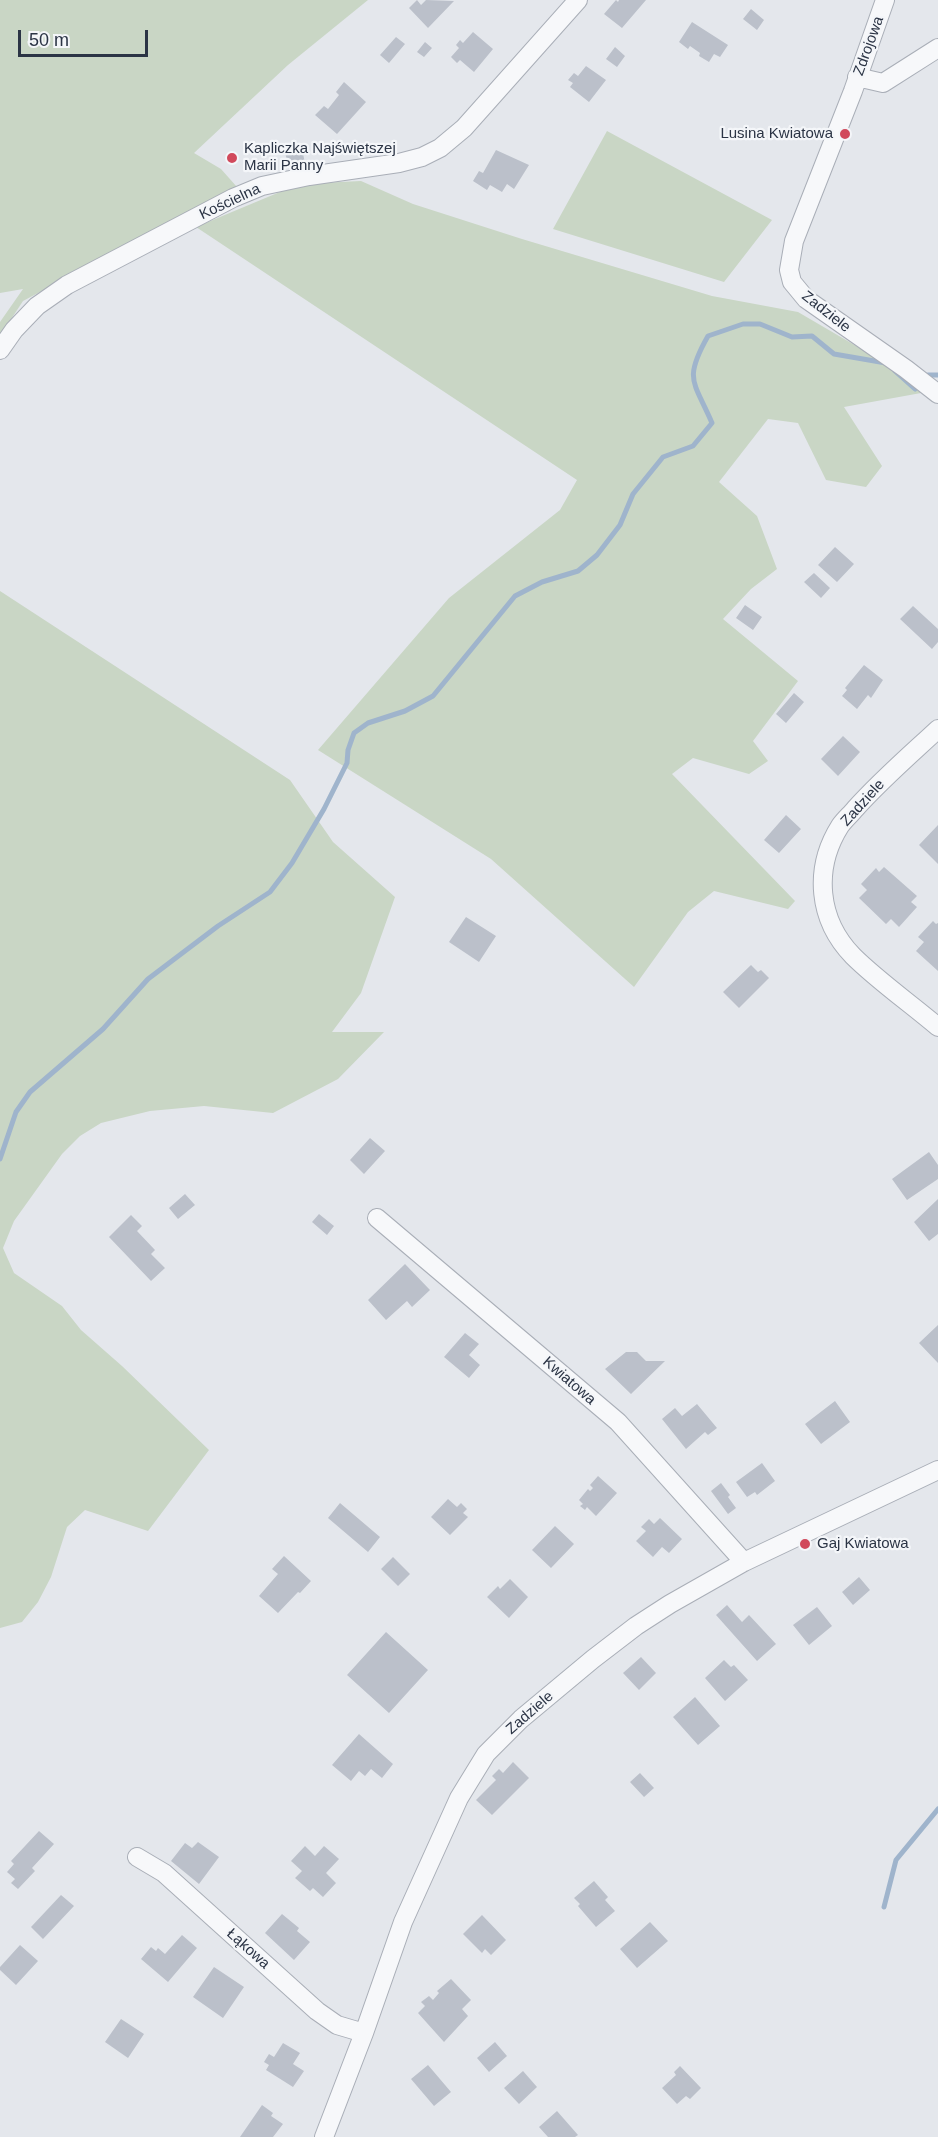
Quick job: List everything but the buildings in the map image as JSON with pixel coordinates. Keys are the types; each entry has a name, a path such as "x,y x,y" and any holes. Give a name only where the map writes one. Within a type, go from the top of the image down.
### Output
{"street":[{"name":"Kościelna","path":"0,350 14,330 37,306 67,285 233,198 262,186 309,176 399,163 422,157 440,148 464,128 578,0"},
{"name":"Zdrojowa","path":"855,84 885,0"},
{"path":"855,84 883,83 938,48"},
{"name":"Zadziele","path":"855,84 794,241 789,270 792,282 806,299 823,313 906,369 938,394"},
{"name":"Zadziele","path":"938,729 870,792 841,826 827,854 822,879 823,905 831,924 853,955 938,1027"},
{"name":"Kwiatowa","path":"377,1218 618,1422 744,1562"},
{"name":"Zadziele","path":"326,2136 403,1922 459,1798 486,1755 521,1719 636,1626 706,1582 744,1562 938,1470"},
{"name":"Łąkowa","path":"137,1857 164,1873 317,2011 337,2025 364,2033"}],"green space":[{"path":"0,0 368,0 288,65 194,153 221,169 237,187 23,301 0,336 0,322 23,289 0,293"},
{"path":"607,131 772,220 724,282 553,229"},
{"path":"361,181 413,204 712,296 798,312 875,357 921,393 844,407 882,466 866,487 826,480 798,423 768,419 719,482 757,516 777,569 751,589 723,619 798,681 753,741 768,761 749,774 693,758 672,774 795,901 788,909 714,891 688,912 634,987 491,859 318,750 449,598 560,510 577,480 196,227 299,184"},
{"path":"0,591 290,780 333,842 395,897 361,993 332,1032 384,1032 338,1079 273,1113 204,1106 150,1111 101,1123 80,1136 62,1154 14,1221 3,1248 14,1273 62,1306 81,1330 209,1450 148,1531 85,1510 67,1527 51,1577 38,1602 22,1622 0,1628"}],"waterway":[{"path":"0,1159 16,1112 30,1092 103,1029 148,979 218,926 270,892 292,863 324,809 347,763 348,750 354,733 368,723 405,711 433,696 515,596 542,582 578,571 597,555 620,525 633,494 663,457 693,446 712,423 694,380 696,362 708,336 743,324 760,324 792,337 812,336 834,354 886,363"},
{"path":"895,371 915,389"},
{"path":"928,375 938,375"},
{"path":"884,1907 896,1860 938,1809"}],"place":[{"name":"Lusina Kwiatowa","path":"845,134"},
{"name":"Kapliczka Najświętszej Marii Panny","path":"232,158"},
{"name":"Gaj Kwiatowa","path":"805,1544"}]}
